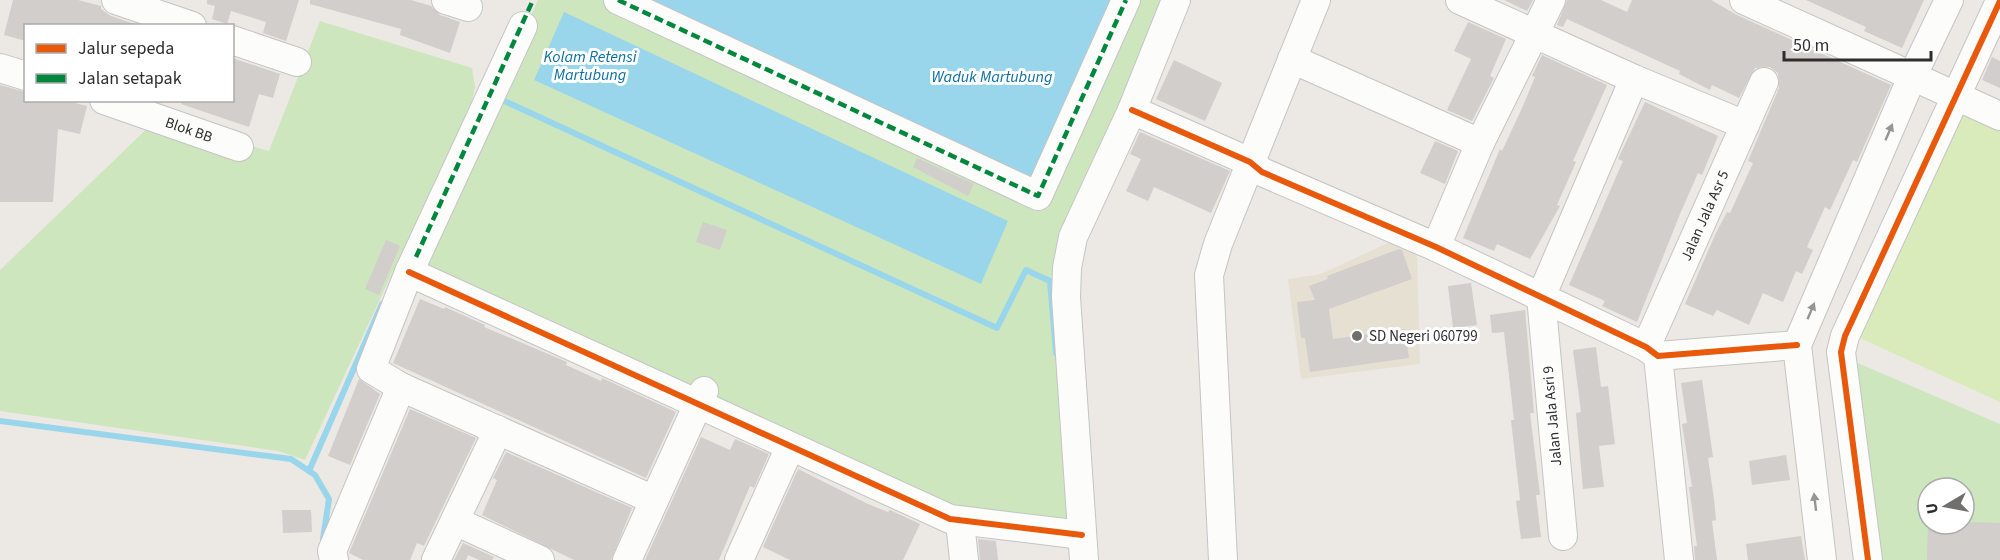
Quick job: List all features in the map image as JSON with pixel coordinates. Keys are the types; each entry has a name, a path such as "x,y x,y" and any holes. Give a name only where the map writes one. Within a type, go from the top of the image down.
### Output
{"street":[{"path":"116,0 175,17"},
{"path":"618,0 1038,196 1126,0"},
{"path":"411,266 700,398 790,447 960,522 1076,540 1065,297 1067,268 1073,237 1132,110 1176,0"},
{"path":"1222,560 1209,275 1218,244 1316,0"},
{"path":"1460,0 1634,79 1745,125"},
{"path":"1436,247 1480,143 1551,0"},
{"path":"1744,0 2000,117"},
{"path":"1822,560 1797,345 1912,77 1949,0"},
{"path":"1868,560 1862,491 1841,352 1854,314 2000,1"},
{"path":"523,26 411,266 371,366 373,371 401,387 654,500"},
{"path":"234,41 297,62"},
{"path":"1292,59 1480,143"},
{"path":"0,68 24,75"},
{"path":"1541,297 1634,79"},
{"name":"Jalan Jala Asr 5","path":"1652,352 1764,82"},
{"name":"Blok BB","path":"117,102 142,106 239,147"},
{"path":"1132,110 1250,162 1262,172 1436,247 1652,352 1797,345"},
{"name":"Jalan Jala Asri 9","path":"1541,297 1563,536"},
{"path":"1652,352 1679,560"},
{"path":"334,560 332,551 401,387"},
{"path":"627,560 700,398"},
{"path":"436,560 498,430"},
{"path":"748,557 790,447"},
{"path":"455,521 523,556"},
{"path":"960,522 964,560"}],"shaded area":[{"name":"SD Negeri 060799","path":"1394,240 1417,253 1420,364 1301,379 1288,279 1321,274"}],"green space":[{"path":"538,0 1172,0 1057,267 1075,541 963,531 417,273"},
{"path":"320,21 472,68 475,87 472,102 305,460 278,451 0,411 0,270 157,119 269,151"},
{"path":"1961,107 2000,125 2000,402 1860,338"},
{"path":"1853,361 2000,424 2000,560 1873,560"}],"water":[{"name":"Waduk Martubung","path":"649,0 1114,0 1032,178"},
{"name":"Kolam Retensi Martubung","path":"564,12 1008,221 981,284 534,80"}],"building":[{"path":"13,0 78,0 101,6 101,9 111,16 134,24 24,24 24,40 4,35"},
{"path":"207,0 299,0 286,41 263,33 266,22 231,11 227,24 212,19 215,6 207,4"},
{"path":"310,0 411,0 431,6 440,15 460,22 450,53 400,35 401,29 310,4"},
{"path":"1504,0 1533,0 1527,11"},
{"path":"1567,0 1601,0 1627,12 1632,0 1711,0 1737,15 1891,85 1857,162 1853,160 1830,210 1825,207 1807,247 1813,250 1802,274 1796,271 1783,302 1763,293 1749,325 1717,310 1713,316 1685,304 1715,235 1727,212 1730,213 1753,163 1748,161 1779,88 1778,73 1770,67 1755,68 1739,98 1712,85 1710,90 1679,74 1680,71 1567,19 1563,27 1557,25"},
{"path":"1806,0 1924,0 1902,48 1864,31 1866,27"},
{"path":"1468,22 1506,39 1490,76 1494,78 1472,121 1447,110 1471,59 1454,51"},
{"path":"1542,55 1607,85 1573,161 1576,162 1557,205 1560,206 1530,259 1497,244 1494,251 1463,238 1500,149 1502,151 1523,106 1535,77 1532,76"},
{"path":"1992,57 2000,61 2000,88 1982,80"},
{"path":"234,59 280,74 273,98 259,94 249,127 181,104 182,102 234,102"},
{"path":"1174,60 1222,83 1205,121 1156,99"},
{"path":"0,85 24,91 24,102 71,102 87,106 80,134 58,129 53,202 0,202"},
{"path":"1645,102 1718,136 1702,175 1698,173 1680,214 1637,322 1602,306 1605,301 1569,285 1623,161 1618,159"},
{"path":"1140,132 1230,171 1211,213 1154,187 1148,201 1126,191 1141,159 1130,154"},
{"path":"1435,141 1458,151 1445,184 1420,173"},
{"path":"917,158 974,184 968,196 913,167"},
{"path":"703,222 727,230 720,250 696,242"},
{"path":"386,240 400,246 379,295 365,289"},
{"path":"1399,249 1402,250 1412,279 1329,309 1333,339 1405,329 1409,358 1310,372 1305,338 1301,338 1297,302 1315,300 1309,286 1328,279 1327,276"},
{"path":"1471,283 1477,325 1453,328 1448,286"},
{"path":"420,299 444,309 445,307 485,325 484,327 567,362 566,365 601,381 602,378 676,412 646,478 393,363"},
{"path":"1525,310 1534,413 1530,413 1540,495 1536,495 1541,537 1521,539 1516,501 1520,500 1511,420 1514,420 1504,332 1492,333 1490,315"},
{"path":"1596,347 1601,387 1608,386 1615,444 1599,446 1604,487 1583,489 1576,413 1581,412 1573,350"},
{"path":"359,379 380,394 350,465 328,456"},
{"path":"1702,380 1713,457 1708,458 1716,520 1712,521 1717,560 1695,560 1694,546 1697,546 1689,487 1692,487 1682,424 1687,423 1681,383"},
{"path":"410,409 476,438 424,546 417,543 410,560 363,560 349,553"},
{"path":"701,437 730,450 735,439 769,454 754,488 750,486 719,560 645,560"},
{"path":"506,452 632,508 611,560 574,560 482,515 497,480 493,478"},
{"path":"1786,455 1790,480 1752,485 1749,461"},
{"path":"798,469 868,504 888,512 890,510 920,524 903,560 790,560 763,547"},
{"path":"282,510 311,510 312,532 283,533"},
{"path":"1976,522 2000,523 2000,560 1927,560 1928,536 1976,536"},
{"path":"1801,536 1805,560 1748,560 1746,544"},
{"path":"978,539 996,541 998,560 980,560"},
{"path":"463,543 494,557 492,560 479,560 468,555 466,560 454,560"}],"waterway":[{"path":"498,98 997,328 1026,270 1050,281 1056,353"},
{"path":"309,471 382,304"},
{"path":"0,421 291,459 315,475 329,499 323,539"}],"marked path":[{"path":"416,257 533,0"},
{"path":"618,0 1038,196 1126,0"}],"cycle path":[{"path":"1868,560 1841,352 1845,336 2000,1"},
{"path":"1132,110 1250,162 1262,172 1436,247 1646,347 1658,356 1797,345"},
{"path":"409,272 950,519 1082,535"}],"place":[{"name":"SD Negeri 060799","path":"1357,336"}]}
